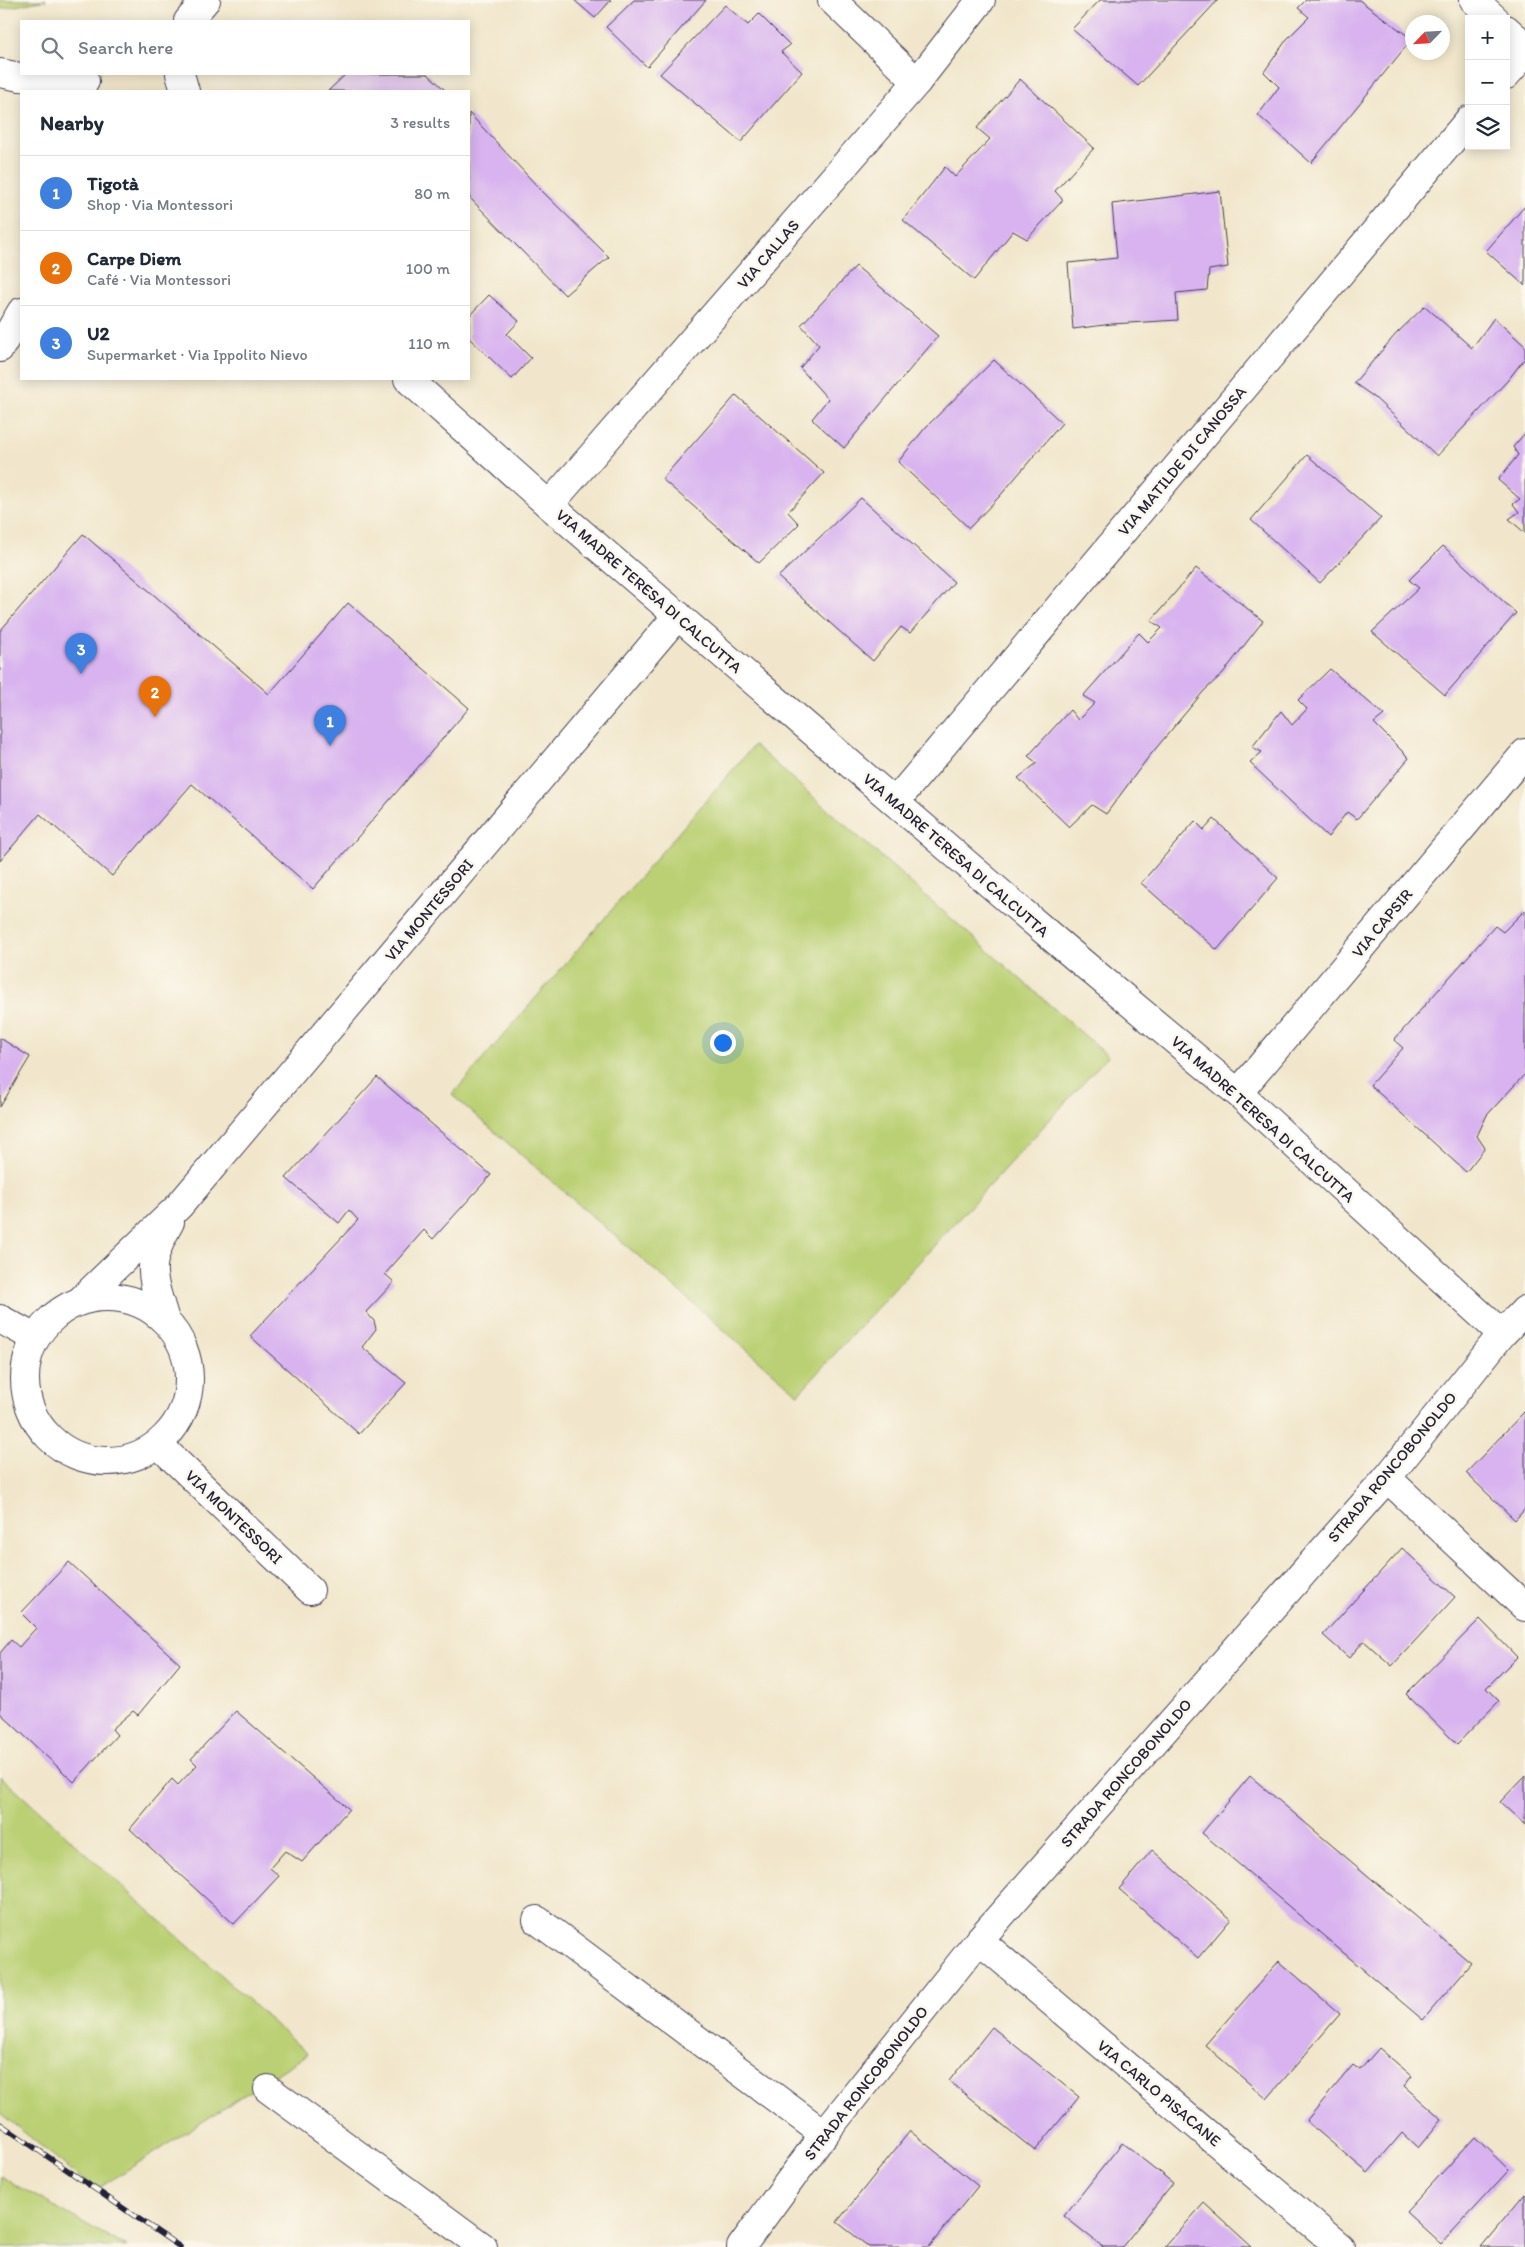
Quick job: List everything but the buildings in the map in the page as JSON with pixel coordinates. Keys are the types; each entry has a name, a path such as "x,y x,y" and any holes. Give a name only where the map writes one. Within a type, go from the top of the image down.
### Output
{"street":[{"path":"189,20 206,0"},
{"path":"832,0 917,82"},
{"name":"VIA CALLAS","path":"550,505 917,82 981,0"},
{"path":"1474,0 1491,15"},
{"path":"1510,33 1525,46"},
{"path":"1510,70 1525,53"},
{"path":"0,73 20,77 85,82"},
{"path":"180,75 185,90"},
{"name":"VIA MATILDE DI CANOSSA","path":"895,802 1465,125"},
{"path":"0,348 20,314"},
{"name":"VIA MADRE TERESA DI CALCUTTA","path":"409,380 550,505 1060,945 1238,1093 1502,1334"},
{"name":"VIA MONTESSORI","path":"81,1300 179,1206 678,615"},
{"name":"VIA CAPSIR","path":"1238,1093 1525,753"},
{"name":"VIA MONTESSORI","path":"165,1320 151,1273 155,1248 179,1206"},
{"name":"VIA MONTESSORI","path":"103,1296 126,1298 147,1306 165,1320 181,1343 189,1370 187,1398 177,1424 158,1444 135,1457 108,1462 81,1458 58,1445 39,1426 29,1405 24,1382 26,1359 35,1338 48,1321 63,1309 81,1300 103,1296"},
{"name":"STRADA RONCOBONOLDO","path":"741,2247 824,2134 979,1940 1387,1478 1502,1334 1525,1310"},
{"path":"0,1319 35,1338"},
{"name":"VIA MONTESSORI","path":"158,1444 310,1590"},
{"path":"1387,1478 1525,1608"},
{"path":"537,1920 824,2134"},
{"name":"VIA CARLO PISACANE","path":"979,1940 1340,2247"},
{"path":"268,2089 484,2247"}],"green space":[{"path":"0,0 46,0 0,9"},
{"path":"754,745 1108,1056 798,1394 452,1095"},
{"path":"0,1776 308,2054 96,2190 0,2113"},
{"path":"0,2176 127,2247 0,2247"}],"railway":[{"path":"0,2124 180,2247"}],"place":[{"name":"U2","path":"81,674"},
{"name":"Carpe Diem","path":"155,717"},
{"name":"Tigotà","path":"330,746"}]}
